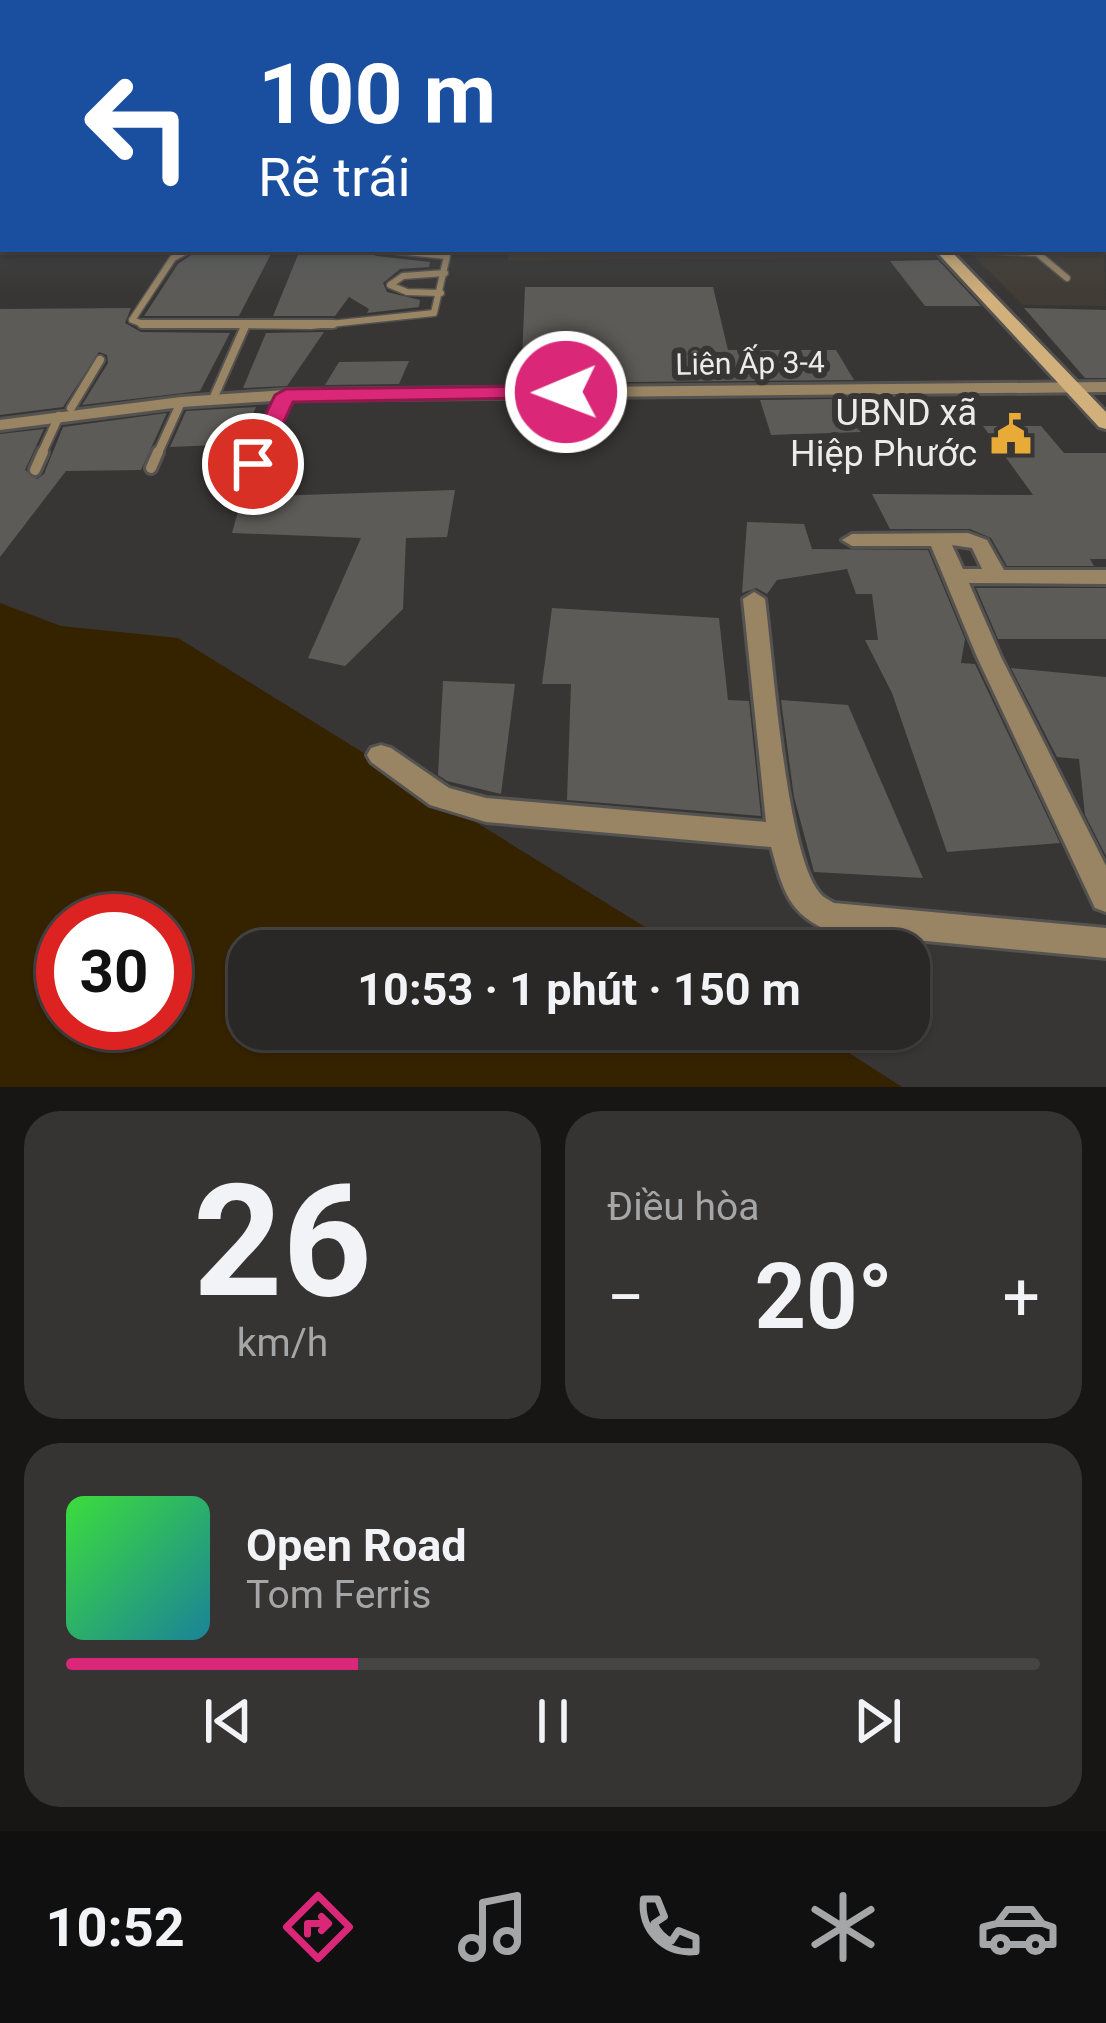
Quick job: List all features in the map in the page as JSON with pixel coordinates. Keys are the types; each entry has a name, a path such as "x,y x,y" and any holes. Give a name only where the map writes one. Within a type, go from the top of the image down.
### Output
{"main road":[{"path":"944,252 1106,423"}],"street":[{"name":"Liên Ấp 3-4","path":"0,421 286,395 1106,387"},
{"path":"939,539 989,657 1106,898"},
{"path":"853,540 975,541 996,575"},
{"path":"956,576 1106,577"},
{"path":"754,599 784,836 800,890 811,906 832,917 1106,943"},
{"path":"381,755 440,797 486,810 784,836"}],"lane":[{"path":"184,252 173,257 132,320 143,324 311,326 430,316 437,309 447,256 417,252"},
{"path":"1020,252 1037,253 1067,278"},
{"path":"441,293 407,292 390,285 403,276 445,273"},
{"path":"213,399 245,325"},
{"path":"35,470 65,412 100,360"},
{"path":"253,464 286,395"},
{"path":"151,468 181,402"}],"shaded area":[{"path":"508,252 931,252 937,258 508,260"},
{"path":"970,252 1104,252 1106,306 1023,305"},
{"path":"0,603 61,626 178,638 650,930 228,930 228,1050 845,1050 902,1087 0,1087"}],"building":[{"path":"196,252 272,252 239,316 144,316 178,264"},
{"path":"299,252 371,252 430,262 429,267 400,269 383,283 387,292 420,300 419,307 367,313 369,309 349,297 335,316 273,316"},
{"path":"938,260 981,306 925,306 890,261"},
{"path":"525,287 713,287 728,350 836,350 854,380 521,383"},
{"path":"131,308 125,323 141,332 230,333 200,391 82,405 108,363 107,355 99,352 63,407 0,415 0,309"},
{"path":"1024,308 1106,310 1106,378 1085,378"},
{"path":"324,332 287,386 243,388 266,333"},
{"path":"409,361 399,384 325,385 339,362"},
{"path":"836,399 861,432 771,435 760,400"},
{"path":"256,407 240,444 170,447 186,411"},
{"path":"167,413 141,470 66,471 0,557 0,434 44,429 25,470 37,479 44,474 63,427"},
{"path":"983,426 1041,426 1064,453 1106,453 1106,559 1090,559 1094,566 1007,566 991,538 970,529 890,529 872,494 1033,495"},
{"path":"455,490 447,537 406,538 403,609 345,666 308,658 361,538 232,533 242,497"},
{"path":"747,522 804,524 812,549 928,550 965,639 961,663 975,664 1060,843 947,852 892,693 865,640 878,640 872,594 856,594 847,569 777,580 767,594 756,588 742,593"},
{"path":"976,588 1106,588 1106,639 998,639"},
{"path":"552,608 719,618 728,700 749,701 761,816 567,800 571,684 542,684"},
{"path":"1011,668 1106,677 1106,856 1085,815 1079,759 1057,757"},
{"path":"443,681 515,684 501,794 438,775"},
{"path":"781,700 848,705 923,878 814,872 794,797"}],"place":[{"name":"UBND xã Hiệp Phước","path":"1011,434"}],"route":[{"path":"253,464 286,395 566,392"}]}
